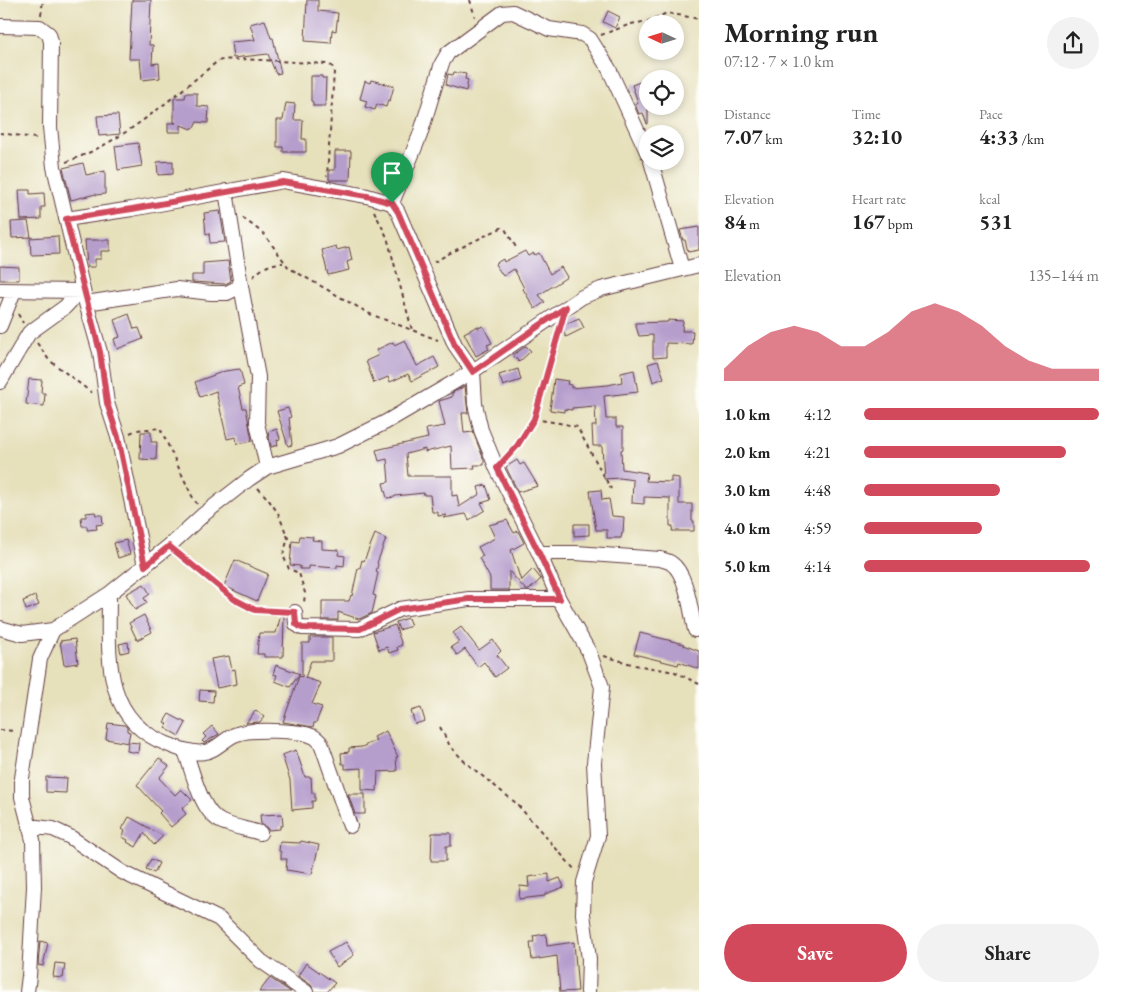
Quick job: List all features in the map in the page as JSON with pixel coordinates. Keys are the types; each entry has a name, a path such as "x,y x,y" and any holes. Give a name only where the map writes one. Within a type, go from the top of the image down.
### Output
{"street":[{"path":"392,203 420,135 442,63 448,53 502,13 513,12 550,29 582,34 590,39 608,69 639,135"},
{"path":"0,26 40,27 49,34 51,42 50,127 54,167 83,295 100,352 107,403 118,437 145,566"},
{"path":"654,170 682,269"},
{"path":"66,219 283,182 326,188 392,203 398,212 455,345 473,372 475,404 481,430 497,468 560,599 590,652 602,687 594,763 598,836 584,882 583,914 589,959 588,992"},
{"path":"226,191 258,377 257,423 267,467"},
{"path":"0,628 22,634 53,630 109,594 169,546 204,514 267,467 338,446 386,422 473,372 582,297 601,289 699,265"},
{"path":"0,326 8,294 83,295 177,289 227,293 242,288"},
{"path":"0,382 29,333 83,295"},
{"path":"539,553 576,553 651,558 671,563 679,571 687,591 695,630"},
{"path":"109,594 109,663 117,694 130,718 152,739 185,751 206,752 236,734 245,732 290,731 312,735 321,743 350,826"},
{"path":"295,612 296,624 302,628 360,629 400,609 469,599 560,599"},
{"path":"27,992 30,976 34,887 33,840 22,797 22,778 40,659 53,630"},
{"path":"185,751 204,803 212,815 221,822 260,833"},
{"path":"30,826 53,829 70,837 122,872 219,919 261,962 306,992"}],"path":[{"path":"470,0 478,30"},
{"path":"590,39 632,24 650,21 667,13 699,19"},
{"path":"54,167 89,154 142,122 218,61 228,58 236,61 244,59 326,64 332,66 334,72 326,188"},
{"path":"0,133 35,138 50,127"},
{"path":"367,196 387,237 412,330"},
{"path":"230,209 264,234 289,268 370,314 455,345"},
{"path":"421,269 501,228 505,229 518,249"},
{"path":"242,288 262,269 275,263 284,263"},
{"path":"8,294 29,333 49,360 107,403"},
{"path":"497,468 517,446 534,419 566,307"},
{"path":"534,419 577,427 611,489"},
{"path":"118,437 137,430 160,428 192,496 204,514"},
{"path":"169,546 234,599 255,610 295,612 300,616 304,609 305,593 299,573 289,569 283,555 288,538 278,513 249,479"},
{"path":"590,652 635,665 675,672 699,684"},
{"path":"440,728 450,746 465,762 516,803 584,882"},
{"path":"0,730 28,732"}],"building":[{"path":"132,0 151,0 149,45 153,45 152,64 159,63 160,78 142,80 140,59 129,59"},
{"path":"307,0 318,0 318,11 338,13 336,31 332,30 331,43 305,41"},
{"path":"608,11 620,17 615,28 603,22"},
{"path":"265,20 271,38 273,38 281,73 276,74 268,54 233,58 231,42 255,40 250,24"},
{"path":"454,72 466,74 465,79 468,80 466,91 446,85 448,74 453,75"},
{"path":"311,76 326,78 325,106 313,106 311,101"},
{"path":"371,80 394,86 390,101 388,100 386,107 377,104 375,110 365,107 367,101 360,99 365,81 370,83"},
{"path":"639,82 639,114 635,104 638,102 632,85"},
{"path":"186,93 197,93 197,106 209,107 208,123 197,122 194,128 192,127 191,129 181,125 181,132 168,132 168,123 176,123 174,122 174,98 185,98"},
{"path":"286,103 295,104 294,120 303,120 302,139 306,139 306,152 283,152 283,147 277,147 277,120 283,120"},
{"path":"118,115 120,134 99,136 97,116"},
{"path":"644,115 648,115 647,124"},
{"path":"138,143 142,166 118,170 115,146"},
{"path":"335,151 351,151 350,180 329,180 329,170 335,170"},
{"path":"173,161 173,174 158,175 157,162"},
{"path":"83,163 86,175 105,171 105,194 96,194 71,200 63,168"},
{"path":"19,190 30,190 30,194 44,193 45,207 41,207 41,219 21,220"},
{"path":"220,211 225,242 210,243 209,233 206,234 204,213"},
{"path":"28,221 31,237 12,238 11,222"},
{"path":"699,227 699,250 688,252 680,230"},
{"path":"58,236 59,254 31,255 30,238"},
{"path":"85,240 110,240 110,251 101,251 101,259 95,259 95,267 87,267"},
{"path":"336,246 337,250 349,247 352,260 347,262 349,270 328,275 322,250"},
{"path":"525,251 528,256 539,253 550,274 561,267 567,277 539,295 545,302 535,309 514,269 503,276 495,264 503,259 504,262"},
{"path":"228,261 231,281 225,284 192,282 192,275 203,275 203,263"},
{"path":"0,266 19,267 19,280 0,280"},
{"path":"129,314 134,329 139,328 143,339 117,349 114,339 120,337 114,320"},
{"path":"579,318 584,328 566,337 561,326"},
{"path":"668,320 683,321 682,331 693,331 692,344 666,343 666,357 653,358 653,335 639,336 635,323 668,322"},
{"path":"478,326 478,328 483,326 492,343 487,345 489,349 476,356 464,333"},
{"path":"405,340 417,366 434,357 439,367 412,381 408,374 390,382 388,377 374,383 366,361 379,355 376,350 393,342 394,345"},
{"path":"526,346 531,351 519,362 513,355"},
{"path":"658,361 664,378 653,382 648,364"},
{"path":"240,369 244,385 238,387 243,408 246,408 252,441 237,444 236,437 227,439 216,391 200,397 195,382 225,371"},
{"path":"518,369 521,380 503,386 499,375"},
{"path":"634,370 638,392 604,396 606,419 616,419 616,427 623,427 622,469 647,473 646,481 671,482 671,477 679,478 679,504 692,504 694,531 672,531 673,526 670,526 670,498 644,497 644,504 632,503 633,480 620,478 604,479 602,446 593,446 592,426 596,426 595,406 572,408 572,410 564,409 564,412 550,410 554,379 568,381 567,384 571,385 571,388 608,385 622,382 621,373"},
{"path":"29,379 42,380 41,393 45,393 44,406 26,404"},
{"path":"465,386 468,413 462,413 464,433 473,432 484,460 484,465 474,465 475,468 452,469 451,446 425,452 425,449 406,454 408,476 452,476 452,496 457,495 459,507 480,494 478,487 486,485 491,500 481,503 485,510 469,520 466,514 443,518 447,515 438,516 438,512 432,512 430,495 424,495 424,493 387,498 383,483 389,482 387,459 379,461 376,450 428,438 426,429 445,426 439,401 452,397 452,393"},
{"path":"288,408 291,417 289,418 292,445 288,446 277,411"},
{"path":"277,429 280,439 277,440 278,445 271,447 268,432"},
{"path":"141,432 151,432 151,442 157,442 156,460 140,459"},
{"path":"517,460 520,465 524,463 538,486 518,492 506,467"},
{"path":"601,490 602,500 609,499 612,516 624,517 621,538 607,538 607,530 596,530 590,491"},
{"path":"95,512 96,515 102,515 103,524 96,525 97,529 87,530 87,526 82,526 81,517 86,517 86,513"},
{"path":"507,520 514,533 518,531 524,543 511,550 521,581 533,569 541,579 529,590 526,590 509,571 509,590 490,590 490,578 479,558 483,556 478,547 495,538 489,525"},
{"path":"574,524 589,524 589,535 574,536"},
{"path":"375,534 386,539 377,563 376,572 378,573 373,595 376,596 372,613 359,619 338,612 338,620 322,620 322,601 349,601 352,596 358,568 360,568 362,560 364,561"},
{"path":"300,536 313,537 312,540 322,541 322,549 339,550 338,555 345,556 344,566 337,565 337,568 309,566 309,569 300,569 300,566 290,565 292,541 299,542"},
{"path":"126,540 130,554 118,558 114,543"},
{"path":"235,560 268,574 257,601 224,586"},
{"path":"144,584 150,594 144,598 147,603 135,610 126,594"},
{"path":"35,596 39,605 26,610 23,601"},
{"path":"144,615 152,632 137,640 129,623"},
{"path":"281,615 284,616 283,657 264,657 264,654 257,654 259,633 276,633"},
{"path":"408,618 411,626 399,630 396,622"},
{"path":"395,625 402,645 397,647 398,650 389,653 387,647 379,650 373,632"},
{"path":"461,627 479,650 493,640 501,651 497,655 507,668 495,677 484,662 478,667 465,649 457,655 451,647 459,642 453,633"},
{"path":"640,633 684,644 699,651 699,669 679,662 678,665 634,654"},
{"path":"310,637 332,637 332,661 311,661 305,678 321,683 312,704 322,707 313,727 283,722 299,676 302,677 302,643 310,643"},
{"path":"75,639 78,663 64,665 60,641"},
{"path":"128,642 129,651 121,653 119,644"},
{"path":"229,656 232,670 235,669 237,684 217,688 211,659"},
{"path":"276,665 300,674 290,687 275,681 277,675 273,674"},
{"path":"200,690 214,691 213,702 199,701"},
{"path":"421,708 425,721 415,724 411,711"},
{"path":"256,710 264,717 260,722 246,723"},
{"path":"169,714 186,723 179,736 165,728 167,724 164,722"},
{"path":"108,723 127,727 127,731 130,732 128,742 139,743 138,753 127,751 128,743 106,739"},
{"path":"212,726 219,734 204,743 202,741 206,737 203,734"},
{"path":"386,731 398,757 396,757 397,771 378,772 377,791 362,790 362,768 345,769 345,764 342,764 341,753 349,752 349,748 362,747 376,740 374,737"},
{"path":"296,750 305,777 311,777 312,793 315,793 315,801 312,801 312,808 292,810 290,780 282,755"},
{"path":"159,758 169,766 159,778 175,795 181,789 192,800 182,809 186,814 171,827 159,813 161,811 137,785"},
{"path":"46,777 67,778 66,793 46,792"},
{"path":"348,794 365,794 365,814 355,814"},
{"path":"282,814 283,826 280,826 280,829 268,830 261,824 260,815"},
{"path":"129,817 163,836 154,845 144,833 136,847 127,842 128,840 122,837 125,831 122,829"},
{"path":"432,833 451,833 451,846 446,846 446,861 431,861"},
{"path":"301,841 319,845 312,874 286,870 287,859 281,859 281,852 279,851 280,842 300,843"},
{"path":"151,859 159,863 154,873 146,869"},
{"path":"549,874 549,882 560,878 564,887 545,894 545,896 519,899 520,886 529,887 528,877"},
{"path":"546,934 547,946 574,942 578,991 560,992 557,956 532,960 530,942 534,942 533,936"},
{"path":"40,941 48,943 43,966 38,965"},
{"path":"346,942 354,955 337,967 328,952"},
{"path":"55,963 65,964 63,978 53,977"},
{"path":"306,963 335,983 327,992 315,992 311,985 298,976"},
{"path":"270,978 291,992 259,992"}],"route":[{"path":"283,182 326,188 392,203 398,212 455,345 473,372 566,307 534,419 517,446 497,468 560,599 469,599 400,609 360,629 302,628 296,624 295,612 255,610 234,599 169,546 145,566 118,437 107,403 100,352 66,219 283,182"}]}
